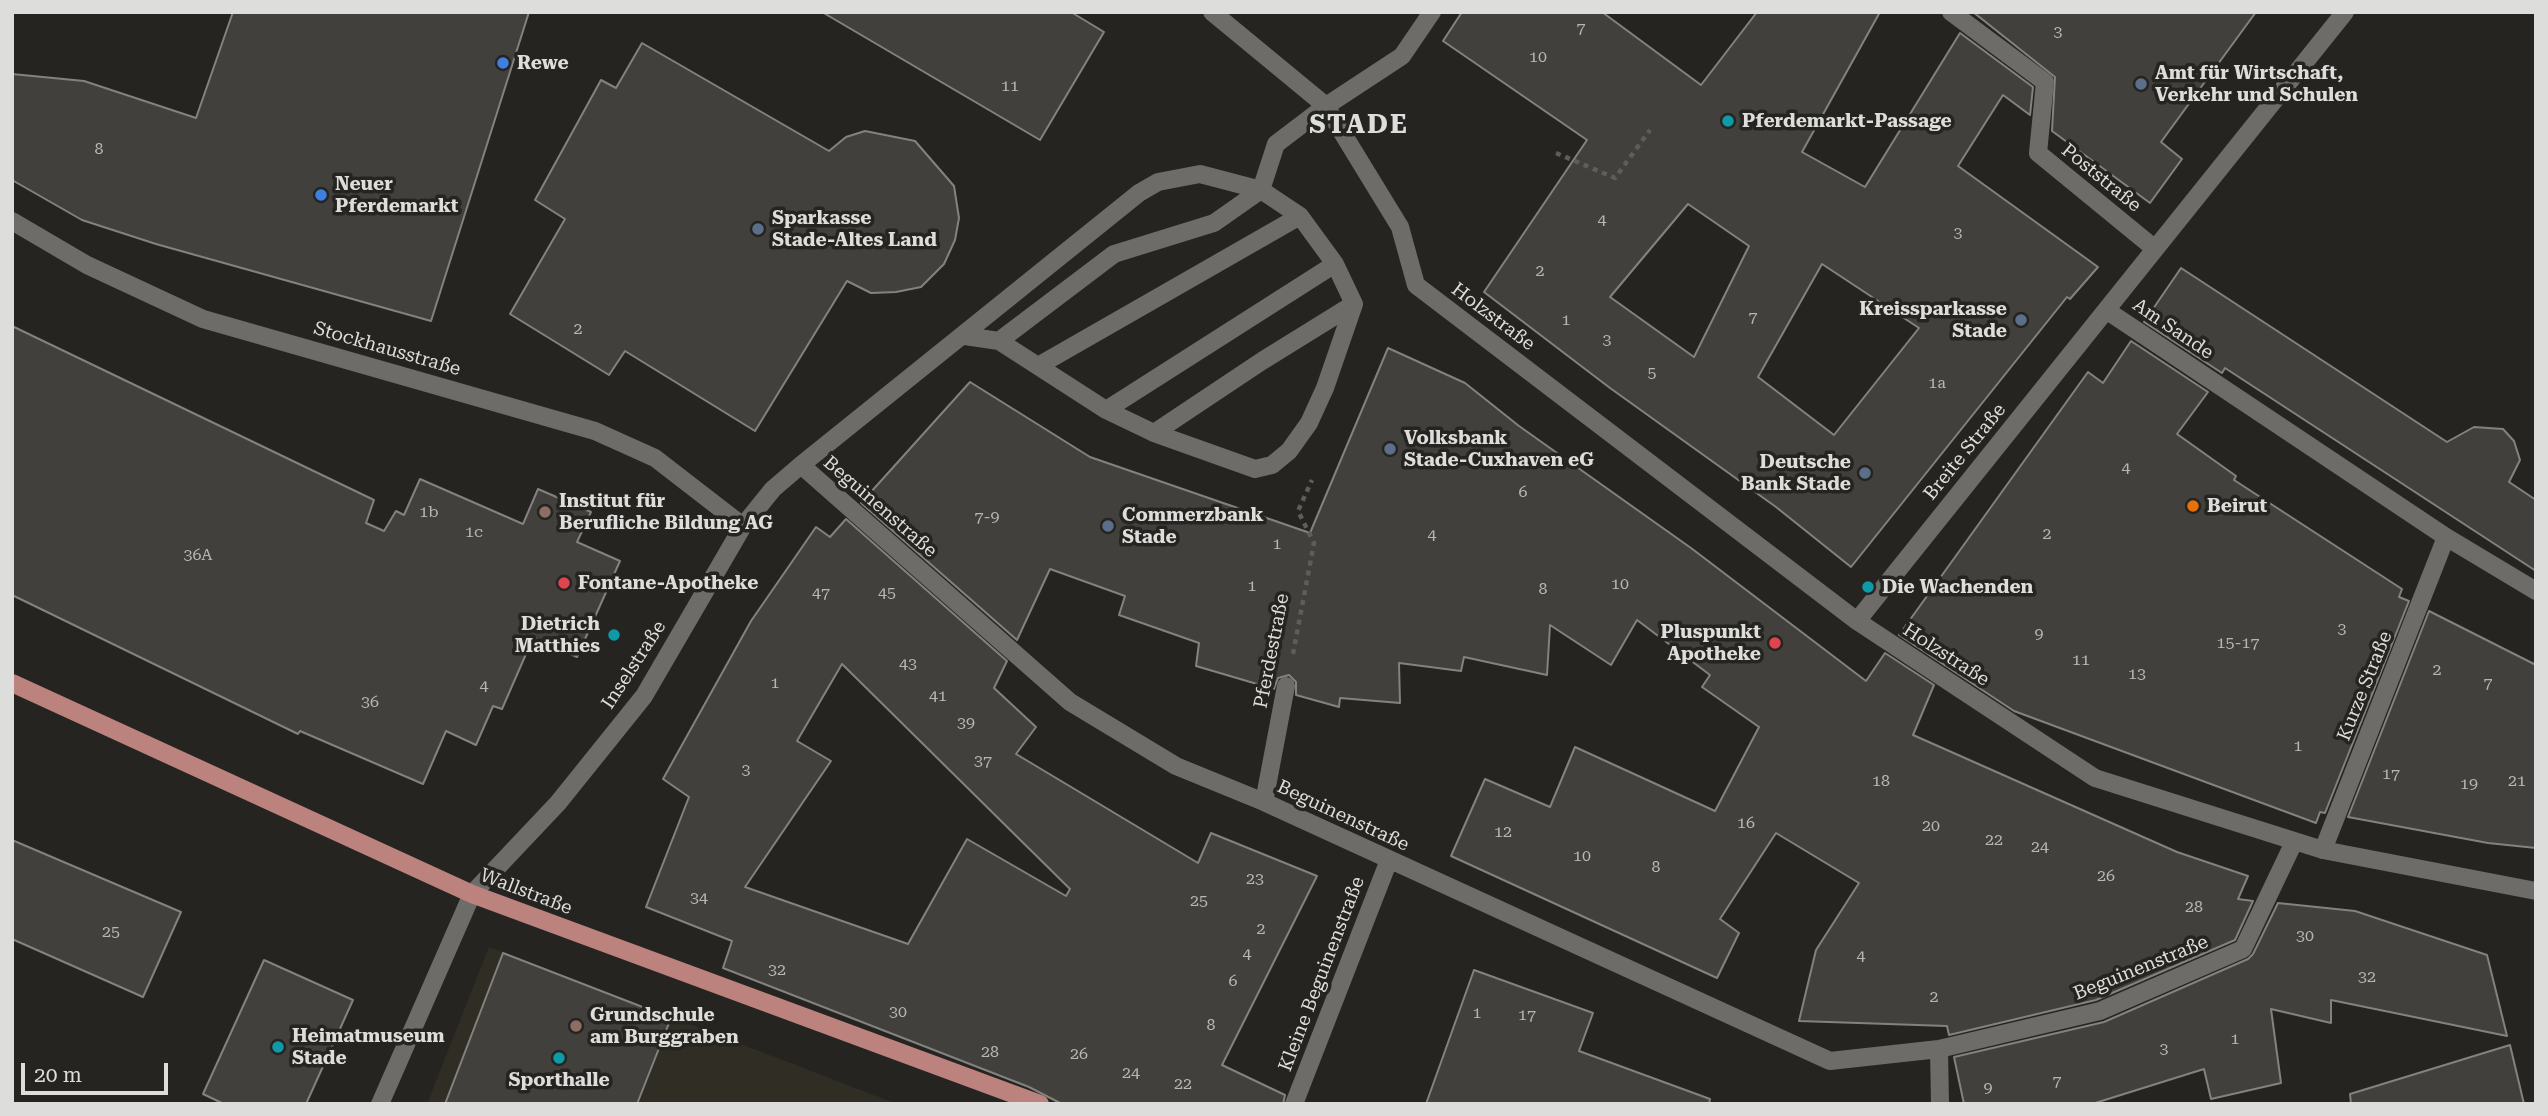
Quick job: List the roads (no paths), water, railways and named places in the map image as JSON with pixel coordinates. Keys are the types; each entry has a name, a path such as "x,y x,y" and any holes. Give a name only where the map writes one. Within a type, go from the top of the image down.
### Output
{"main road":[{"name":"Wallstraße","path":"12,683 472,894 1040,1104"}],"street":[{"path":"1212,12 1326,106"},
{"path":"999,341 1114,254 1214,223 1261,190 1276,144 1326,106 1402,56 1432,12"},
{"name":"Poststraße","path":"1951,12 2045,82 2038,153 2154,248"},
{"name":"Am Sande","path":"2345,12 2106,310 2446,537 2536,591"},
{"name":"Holzstraße","path":"1326,106 1400,228 1416,285 1857,621 2095,778 2323,850 2536,891"},
{"name":"Inselstraße","path":"380,1104 472,894 558,803 643,696 743,526 773,489 1139,193 1158,182 1200,174 1261,190 1300,216"},
{"path":"965,336 999,341 1106,410 1154,433 1255,468 1272,465 1289,451 1308,423 1325,388 1354,304 1335,264 1300,216 1038,366"},
{"name":"Stockhausstraße","path":"12,221 87,265 203,319 596,431 655,458 743,526"},
{"path":"1106,410 1335,264"},
{"path":"1154,433 1354,304"},
{"name":"Breite Straße","path":"1857,621 2106,310"},
{"name":"Beguinenstraße","path":"801,465 1070,702 1176,766 1264,802 1830,1061 1939,1049 2100,1011 2243,949 2294,842"},
{"name":"Kurze Straße","path":"2323,850 2446,537"},
{"name":"Pferdestraße","path":"1264,802 1286,686"},
{"name":"Kleine Beguinenstraße","path":"1294,1104 1389,860"},
{"path":"1939,1049 1940,1104"}],"place":[{"name":"Rewe","path":"503,63"},
{"name":"Amt für Wirtschaft, Verkehr und Schulen","path":"2141,84"},
{"name":"Pferdemarkt-Passage","path":"1728,121"},
{"name":"Neuer Pferdemarkt","path":"321,195"},
{"name":"Sparkasse Stade-Altes Land","path":"758,229"},
{"name":"Kreissparkasse Stade","path":"2021,320"},
{"name":"Volksbank Stade-Cuxhaven eG","path":"1390,449"},
{"name":"Deutsche Bank Stade","path":"1865,473"},
{"name":"Beirut","path":"2193,506"},
{"name":"Institut für Berufliche Bildung AG","path":"545,512"},
{"name":"Commerzbank Stade","path":"1108,526"},
{"name":"Fontane-Apotheke","path":"564,583"},
{"name":"Die Wachenden","path":"1868,587"},
{"name":"Dietrich Matthies","path":"614,635"},
{"name":"Pluspunkt Apotheke","path":"1775,643"},
{"name":"Grundschule am Burggraben","path":"576,1026"},
{"name":"Heimatmuseum Stade","path":"278,1047"},
{"name":"Sporthalle","path":"559,1058"}],"district":[{"name":"STADE","path":"1359,125"}]}
